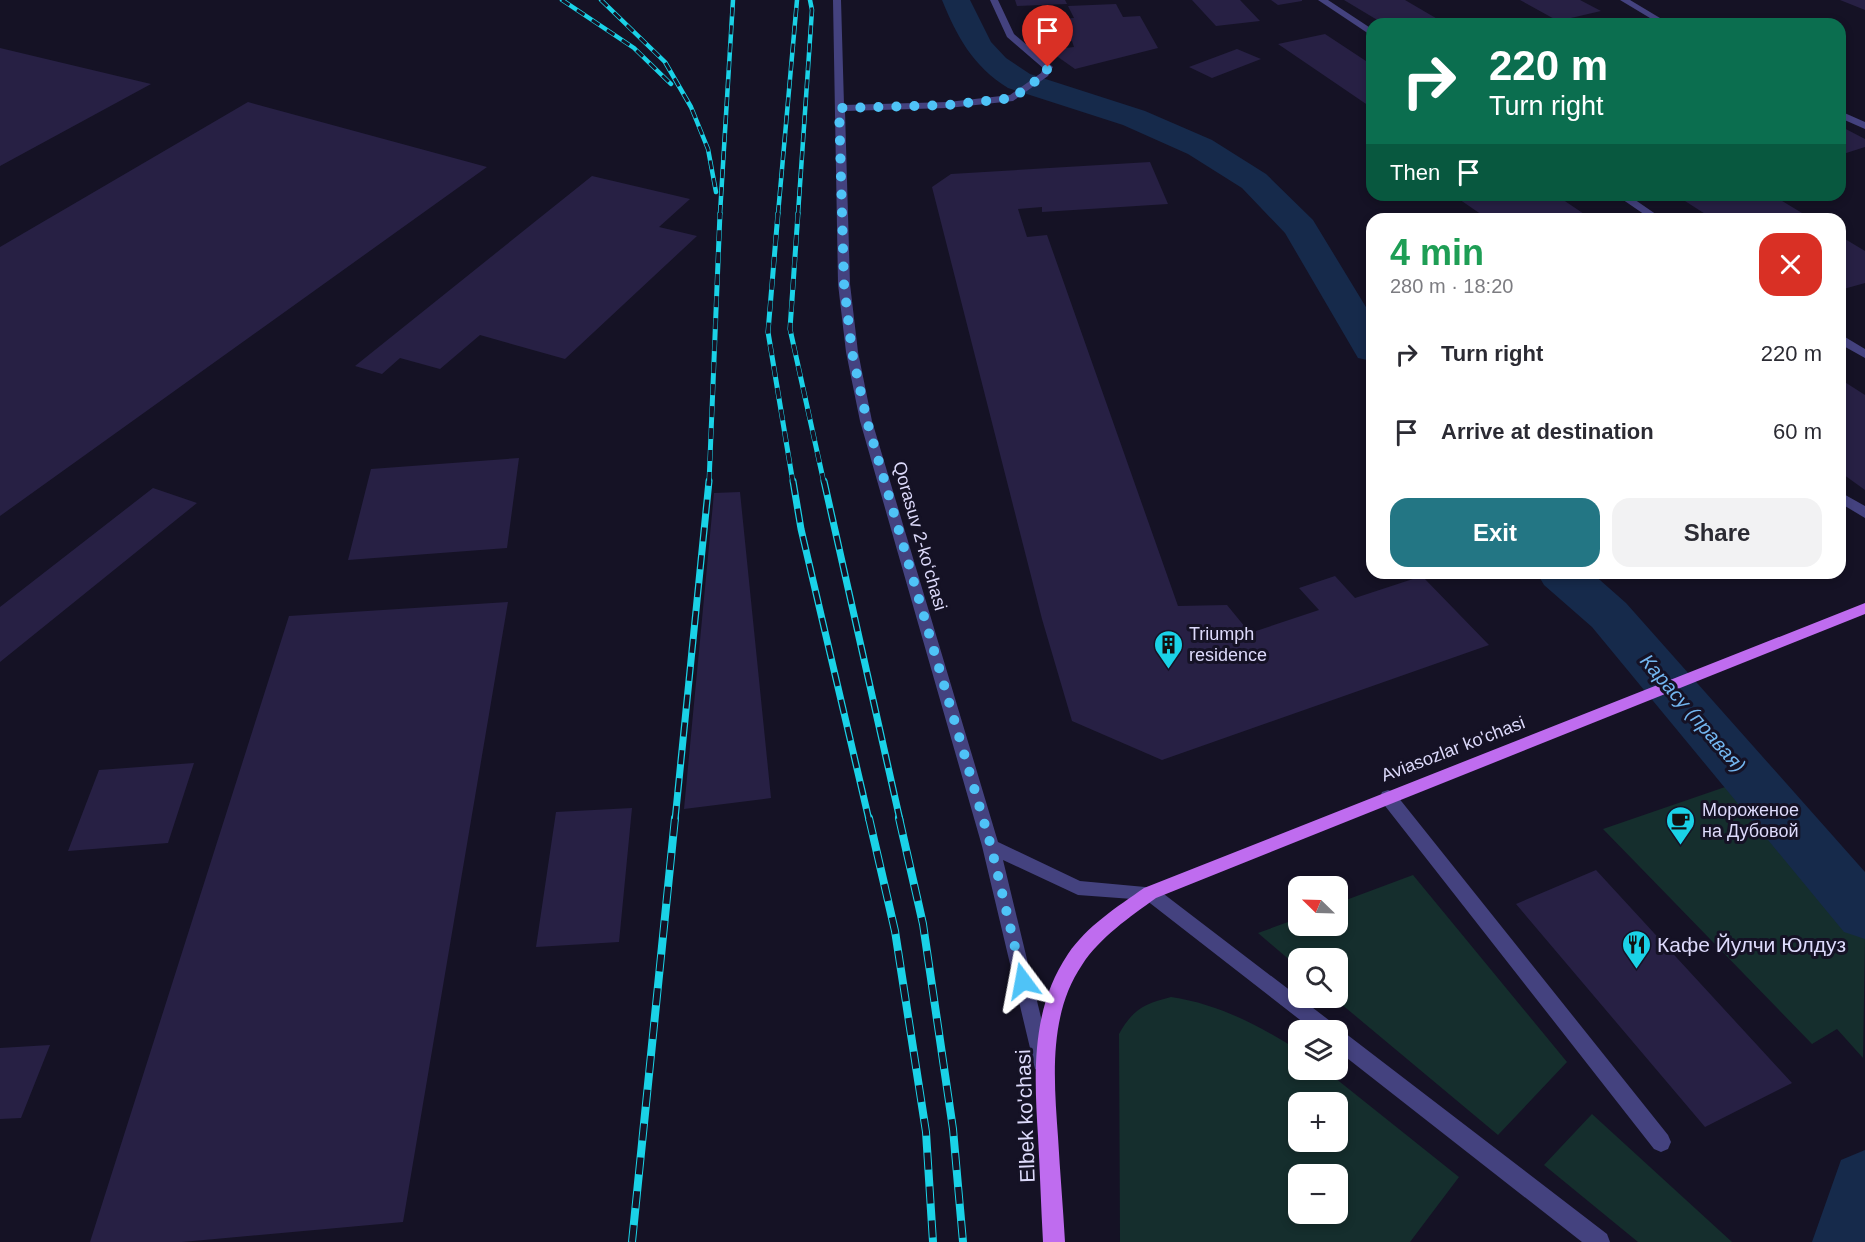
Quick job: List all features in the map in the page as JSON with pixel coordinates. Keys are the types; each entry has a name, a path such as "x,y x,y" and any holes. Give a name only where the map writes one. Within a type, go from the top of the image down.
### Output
{"main road":[{"name":"Aviasozlar ko'chasi","path":"1075,959 1098,933 1150,893 1865,608"},
{"name":"Elbek ko'chasi","path":"1054,1242 1044,1070 1052,1011 1061,983 1075,959"}],"street":[{"name":"Qorasuv 2-koʻchasi","path":"837,0 844,284 852,352 867,421 991,846 1044,1070"},
{"path":"839,108 948,105 1013,98 1045,74 1048,67 1010,35 994,0"},
{"path":"1322,0 1366,29"},
{"path":"1624,0 1656,18"},
{"path":"1846,117 1865,126"},
{"path":"1630,201 1649,213"},
{"path":"1846,342 1865,354"},
{"path":"1846,500 1865,513"},
{"path":"1388,797 1661,1142"},
{"path":"991,846 1078,888 1150,893 1314,1020"},
{"path":"1348,1047 1599,1242"}],"green space":[{"path":"1728,786 1865,938 1863,1058 1837,1029 1812,1044 1603,829"},
{"path":"1413,875 1567,1062 1498,1135 1346,1008 1348,1008 1348,948 1288,948 1288,959 1258,933 1288,922 1288,936 1348,936 1348,899"},
{"path":"1171,997 1188,1000 1222,1010 1253,1024 1288,1044 1288,1080 1338,1080 1459,1177 1410,1242 1120,1242 1119,1034 1134,1013 1146,1005"},
{"path":"1592,1114 1732,1242 1638,1242 1544,1165"}],"building":[{"path":"1015,0 1065,0 1067,4 1017,6"},
{"path":"1192,0 1240,0 1260,21 1216,26"},
{"path":"1271,0 1302,0 1302,1 1278,5"},
{"path":"1344,0 1405,0 1436,18 1374,18"},
{"path":"1520,0 1580,0 1601,11 1571,18 1553,18"},
{"path":"1840,0 1865,0 1865,10"},
{"path":"1116,4 1123,17 1140,16 1158,48 1075,69 1048,50 1074,47 1072,41 1042,43 1031,33 1026,20 1074,18 1068,6"},
{"path":"1325,34 1366,61 1366,104 1278,44"},
{"path":"0,48 151,84 0,166"},
{"path":"1237,49 1261,59 1212,78 1189,67"},
{"path":"248,102 487,167 0,516 0,247"},
{"path":"1846,129 1865,139 1865,147 1846,153"},
{"path":"1150,162 1168,204 1042,212 1042,207 1018,209 1027,237 1047,235 1178,606 1227,605 1250,633 1319,610 1299,588 1335,576 1355,598 1413,579 1425,579 1489,645 1162,760 1072,721 1042,619 932,187 951,174"},
{"path":"592,176 690,199 659,227 697,236 565,359 480,335 440,369 400,358 382,374 355,366"},
{"path":"1462,201 1565,201 1583,213 1479,213"},
{"path":"1685,201 1782,201 1802,213 1704,213"},
{"path":"1846,240 1865,251 1865,283 1846,288"},
{"path":"1846,383 1865,395 1865,490 1846,476"},
{"path":"519,458 507,548 348,560 371,469"},
{"path":"153,488 197,503 0,662 0,607"},
{"path":"740,492 771,798 684,809 714,493"},
{"path":"508,602 403,1222 182,1242 90,1242 289,616"},
{"path":"194,763 168,843 68,851 99,770"},
{"path":"632,808 619,942 536,947 556,812"},
{"path":"1596,870 1792,1083 1705,1127 1516,904"},
{"path":"50,1045 21,1118 0,1119 0,1048"}],"waterway":[{"name":"Карасу (правая)","path":"956,0 979,47 995,65 1019,81 1134,118 1200,147 1254,181 1300,228 1366,339"},
{"name":"Карасу (правая)","path":"1568,579 1609,615 1865,914"},
{"name":"Карасу (правая)","path":"1847,1242 1865,1184"}],"railway":[{"path":"562,0 634,48 671,84"},
{"path":"601,0 665,62 691,107 708,149 716,192"},
{"path":"720,214 733,0"},
{"path":"778,214 797,0"},
{"path":"798,214 812,10 810,0"},
{"path":"709,483 720,213"},
{"path":"778,213 768,332 793,483"},
{"path":"798,213 790,329 824,483"},
{"path":"675,820 709,481"},
{"path":"793,481 801,529 869,820"},
{"path":"824,481 900,820"},
{"path":"632,1242 675,818"},
{"path":"869,818 895,931 926,1132 933,1242"},
{"path":"899,818 923,924 953,1129 963,1242"}],"place":[{"name":"Triumph residence","path":"1168,670"},
{"name":"Мороженое на Дубовой","path":"1681,846"},
{"name":"Кафе Йулчи Юлдуз","path":"1636,970"}],"route":[{"path":"1023,981 991,846 867,421 852,352 844,284 839,108 948,105 1013,98 1045,74 1048,67"}]}
